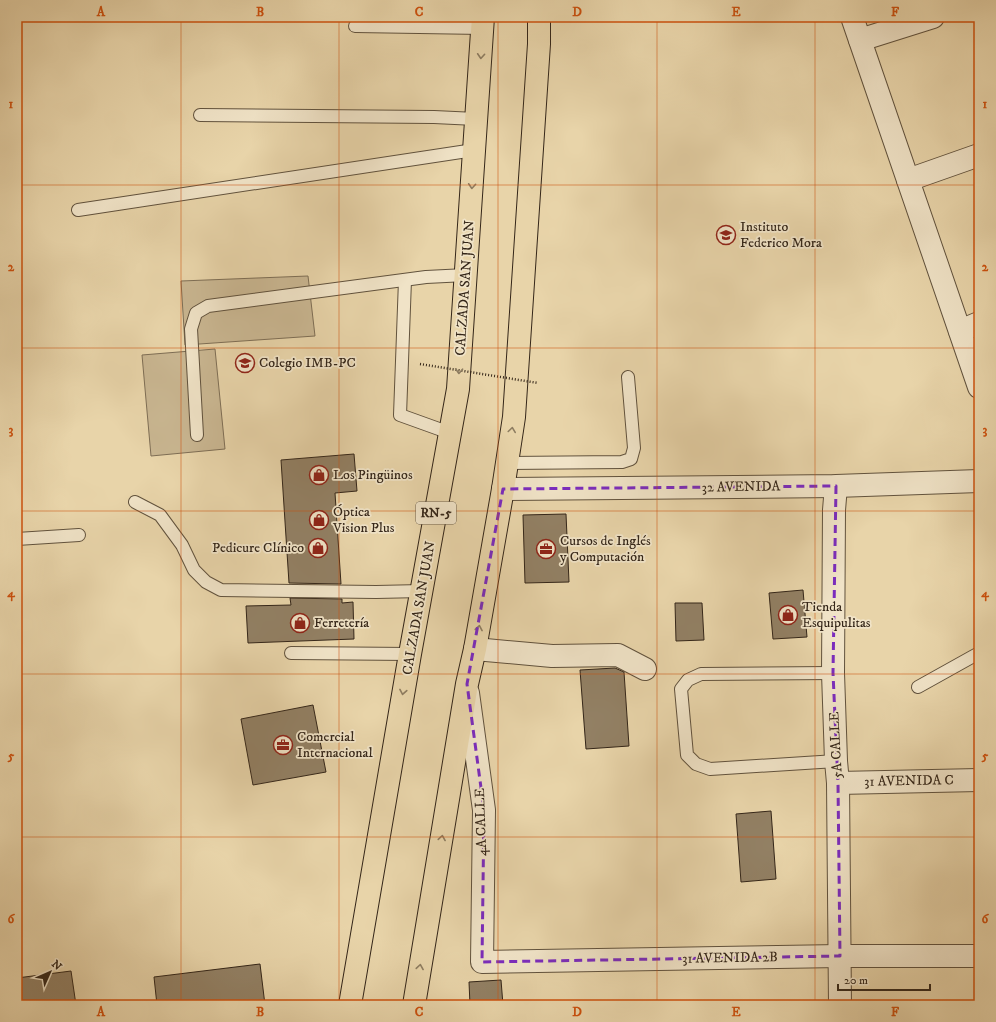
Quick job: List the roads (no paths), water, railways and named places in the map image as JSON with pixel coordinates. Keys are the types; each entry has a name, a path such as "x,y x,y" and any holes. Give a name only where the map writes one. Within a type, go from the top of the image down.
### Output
{"main road":[{"path":"414,1005 467,684 475,650 503,489 514,409 539,44 539,17"},
{"name":"CALZADA SAN JUAN","path":"350,1005 410,654 458,389 483,22"}],"street":[{"path":"852,17 908,180 969,327 979,387"},
{"path":"860,40 934,17"},
{"path":"908,180 979,155"},
{"name":"32 AVENIDA","path":"503,489 836,486 979,481"},
{"name":"5A CALLE","path":"836,486 834,510 833,673 838,783 840,1005"},
{"path":"475,650 552,656 618,655 645,669"},
{"name":"4A CALLE","path":"467,684 484,810 482,962"},
{"name":"31 AVENIDA C","path":"838,783 979,780"},
{"name":"31 AVENIDA 2B","path":"482,962 840,956 979,956"}],"lane":[{"path":"355,26 483,22"},
{"path":"200,115 426,117 476,119"},
{"path":"78,210 474,150"},
{"path":"197,435 191,329 196,313 208,306 426,277 466,275"},
{"path":"405,280 400,415 450,433"},
{"path":"507,463 622,462 631,459 634,448 628,377"},
{"path":"135,502 160,515 182,545 194,570 206,582 221,590 376,592 422,590"},
{"path":"17,539 79,535"},
{"path":"291,653 410,654"},
{"path":"918,686 979,654"},
{"path":"833,673 701,674 688,680 681,689 687,755 696,764 710,769 836,761"}],"place":[{"name":"Instituto Federico Mora","path":"726,235"},
{"name":"Colegio IMB-PC","path":"245,363"},
{"name":"Los Pingüinos","path":"319,475"},
{"name":"Óptica Vision Plus","path":"319,520"},
{"name":"Pedicure Clínico","path":"318,548"},
{"name":"Cursos de Inglés y Computación","path":"546,549"},
{"name":"Tienda Esquipulitas","path":"788,615"},
{"name":"Ferretería","path":"300,623"},
{"name":"Comercial Internacional","path":"283,745"}]}
